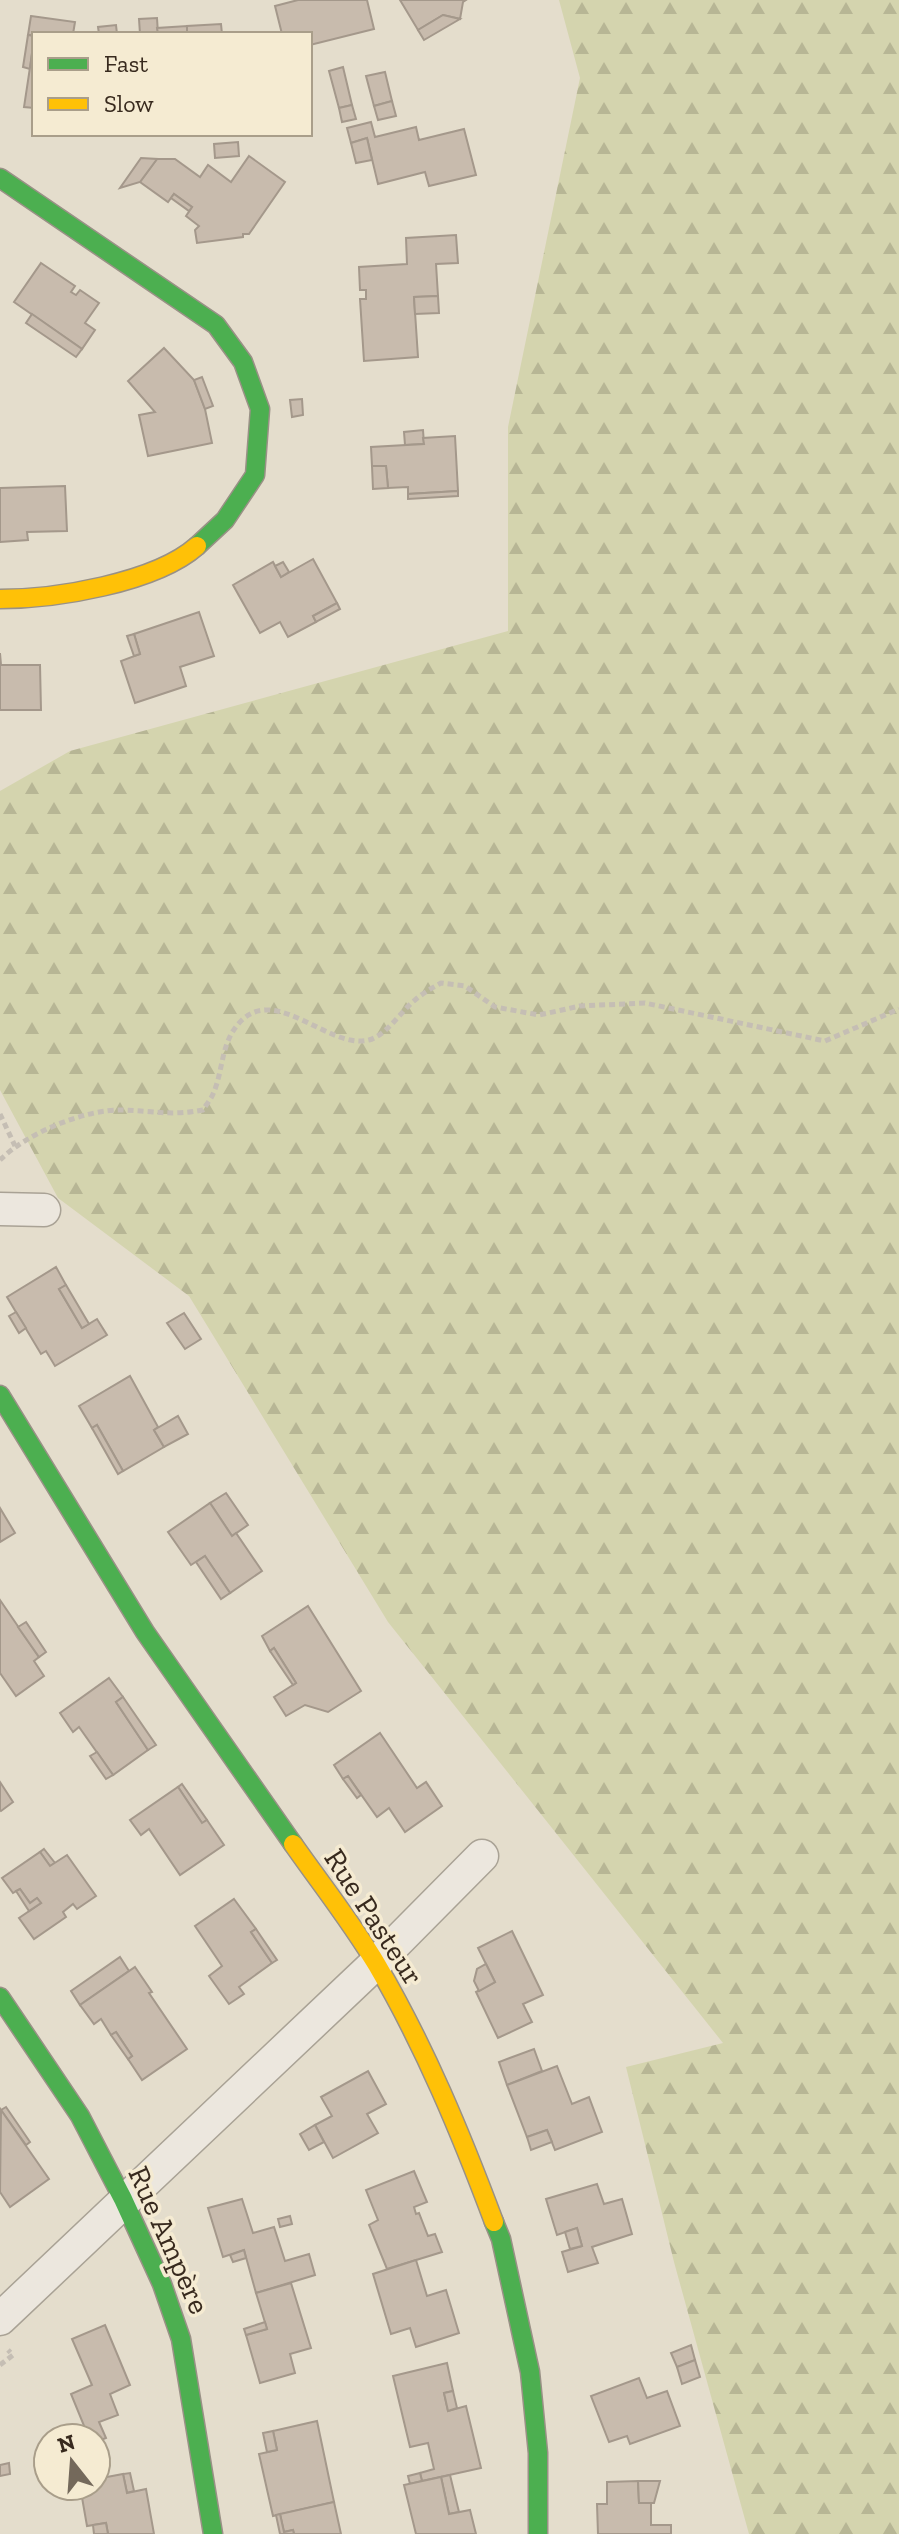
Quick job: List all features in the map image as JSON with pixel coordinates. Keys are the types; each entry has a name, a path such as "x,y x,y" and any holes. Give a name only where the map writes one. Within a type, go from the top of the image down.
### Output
{"street":[{"path":"0,178 216,325 243,362 260,409 255,475 225,520 185,556 120,583 25,599 0,599"},
{"path":"0,1209 44,1210"},
{"name":"Rue Pasteur","path":"0,1395 145,1632 376,1963 426,2056 464,2142 501,2239 530,2372 538,2453 538,2534"},
{"path":"0,2319 123,2199 376,1963 482,1856"},
{"name":"Rue Ampère","path":"0,1997 80,2116 162,2284 181,2339 213,2534"}],"path":[{"path":"0,1160 15,1146 75,1118 120,1110 176,1115 203,1110 214,1094 224,1048 242,1019 260,1011 278,1011 348,1041 371,1040 415,1000 441,983 465,986 495,1007 539,1015 580,1006 645,1003 825,1041 899,1009"},
{"path":"0,1114 15,1146"}],"green space":[{"path":"559,0 899,0 899,2534 749,2534 674,2262 626,2067 723,2043 388,1622 189,1296 58,1198 0,1090 0,791 70,751 508,631 508,427 580,78"}],"building":[{"path":"298,0 367,0 374,29 312,44 312,32 282,32 275,6"},
{"path":"400,0 466,0 460,19 443,15 418,30"},
{"path":"443,15 460,19 424,40 418,30"},
{"path":"31,16 75,22 73,32 32,32 28,35"},
{"path":"157,18 158,32 140,32 139,19"},
{"path":"221,24 222,32 187,32 187,26"},
{"path":"116,25 117,32 99,32 98,27"},
{"path":"187,26 187,32 158,32 157,28"},
{"path":"28,35 32,36 30,69 23,67"},
{"path":"32,54 32,108 24,107"},
{"path":"343,67 352,105 339,108 329,71"},
{"path":"385,72 392,101 374,106 366,76"},
{"path":"392,101 396,116 378,120 374,106"},
{"path":"352,105 356,119 342,122 339,108"},
{"path":"371,122 375,137 416,127 419,140 464,129 476,175 429,186 425,172 378,184 367,138 351,143 347,128"},
{"path":"367,138 372,160 356,163 351,143"},
{"path":"238,142 239,156 215,158 214,144"},
{"path":"249,156 285,182 249,234 243,234 243,237 197,243 195,230 199,226 186,216 192,207 174,194 168,202 140,182 157,159 175,159 200,177 208,165 231,182"},
{"path":"141,158 157,159 140,182 120,188"},
{"path":"174,194 192,207 189,211 171,198"},
{"path":"456,235 458,263 436,264 438,296 414,297 418,357 364,361 360,299 366,299 366,290 360,290 359,267 407,264 406,238"},
{"path":"41,263 75,286 71,292 76,295 80,290 99,303 85,323 95,330 82,349 14,302"},
{"path":"438,296 439,313 415,314 414,297"},
{"path":"32,314 82,349 76,357 26,323"},
{"path":"164,348 194,380 205,409 212,443 148,456 139,415 155,412 128,381"},
{"path":"202,377 213,406 205,409 194,380"},
{"path":"302,399 303,415 292,417 290,400"},
{"path":"423,430 424,444 405,445 404,432"},
{"path":"455,436 458,491 408,494 408,487 388,488 386,466 372,466 371,447 424,444 423,438"},
{"path":"372,466 386,466 388,488 373,489"},
{"path":"65,486 67,531 27,532 28,540 0,542 0,488"},
{"path":"458,491 458,496 408,499 408,494"},
{"path":"313,559 337,603 313,616 316,622 288,637 280,622 260,633 233,585 273,562 281,577"},
{"path":"283,562 289,572 281,577 275,566"},
{"path":"337,603 340,609 316,622 313,616"},
{"path":"199,612 214,656 180,667 186,686 135,703 121,661 140,654 134,634"},
{"path":"134,634 140,654 134,656 127,636"},
{"path":"0,653 1,665 40,665 41,710 0,710"},
{"path":"56,1267 66,1285 59,1289 82,1328 97,1319 107,1335 55,1366 46,1351 41,1354 7,1297"},
{"path":"66,1285 89,1324 82,1328 59,1289"},
{"path":"16,1312 26,1328 19,1333 9,1316"},
{"path":"184,1313 201,1339 185,1349 167,1323"},
{"path":"130,1376 158,1427 154,1430 164,1447 123,1471 97,1425 92,1428 79,1406"},
{"path":"178,1416 188,1434 164,1447 154,1430"},
{"path":"97,1425 123,1471 118,1474 92,1428"},
{"path":"226,1493 248,1525 232,1536 210,1503"},
{"path":"210,1503 232,1536 236,1533 262,1571 230,1593 205,1556 191,1565 168,1532"},
{"path":"0,1508 15,1533 0,1542"},
{"path":"205,1556 230,1593 221,1599 196,1562"},
{"path":"0,1600 39,1657 34,1661 44,1676 16,1696 0,1673"},
{"path":"308,1606 361,1691 328,1712 305,1705 286,1716 274,1697 296,1683 274,1648 270,1651 262,1636"},
{"path":"26,1622 46,1652 39,1657 18,1627"},
{"path":"274,1648 296,1683 293,1685 270,1651"},
{"path":"109,1678 123,1697 116,1702 148,1750 113,1775 79,1727 73,1732 60,1713"},
{"path":"123,1697 156,1745 148,1750 116,1702"},
{"path":"380,1733 417,1788 426,1782 442,1806 405,1832 389,1808 377,1817 348,1776 343,1779 334,1765"},
{"path":"97,1752 113,1775 106,1779 90,1756"},
{"path":"348,1776 361,1795 357,1798 343,1779"},
{"path":"0,1782 13,1802 1,1811 0,1810"},
{"path":"182,1784 207,1820 202,1823 178,1787"},
{"path":"178,1787 202,1823 207,1820 224,1845 180,1875 149,1829 141,1835 130,1820"},
{"path":"44,1849 55,1863 50,1866 40,1852"},
{"path":"40,1852 50,1866 67,1855 96,1896 77,1909 73,1904 63,1912 66,1917 34,1939 19,1918 41,1903 37,1898 30,1903 20,1889 13,1893 2,1878"},
{"path":"20,1889 30,1903 37,1898 41,1903 29,1911 16,1891"},
{"path":"234,1899 256,1929 251,1932 272,1963 239,1987 244,1994 229,2004 209,1976 222,1966 195,1926"},
{"path":"256,1929 277,1960 272,1963 251,1932"},
{"path":"512,1931 543,1995 523,2004 532,2022 498,2038 476,1992 495,1982 478,1948"},
{"path":"120,1957 129,1971 80,2005 71,1991"},
{"path":"486,1964 495,1982 479,1991 474,1981 477,1969"},
{"path":"135,1967 187,2049 142,2080 128,2059 132,2056 116,2032 111,2035 101,2019 94,2024 80,2005"},
{"path":"116,2032 132,2056 128,2059 111,2035"},
{"path":"534,2049 542,2071 507,2085 499,2062"},
{"path":"557,2066 572,2104 589,2097 602,2132 555,2150 547,2130 527,2137 507,2085"},
{"path":"368,2071 386,2104 367,2114 378,2133 333,2158 315,2125 332,2116 321,2097"},
{"path":"6,2107 30,2142 26,2145 1,2110"},
{"path":"1,2110 49,2179 10,2207 0,2192"},
{"path":"315,2125 324,2142 309,2150 300,2134"},
{"path":"547,2130 552,2142 531,2150 527,2137"},
{"path":"414,2171 427,2202 414,2207 416,2214 419,2213 428,2236 435,2234 442,2252 387,2269 369,2225 378,2220 366,2190"},
{"path":"597,2184 604,2204 622,2199 632,2234 592,2247 598,2263 568,2272 562,2252 582,2246 577,2228 557,2235 546,2199"},
{"path":"242,2199 253,2233 274,2227 285,2261 309,2254 315,2275 256,2293 244,2250 223,2257 208,2208"},
{"path":"290,2216 292,2224 280,2227 278,2219"},
{"path":"577,2228 582,2246 570,2249 565,2232"},
{"path":"244,2250 246,2258 233,2262 230,2255"},
{"path":"416,2260 427,2296 446,2290 459,2333 416,2347 410,2328 391,2334 373,2274"},
{"path":"291,2283 311,2348 290,2354 295,2373 260,2383 246,2335 267,2329 256,2293"},
{"path":"265,2322 267,2329 246,2335 244,2329"},
{"path":"105,2325 130,2385 110,2394 118,2415 99,2422 82,2422 71,2394 92,2385 72,2339"},
{"path":"691,2345 695,2360 677,2367 671,2353"},
{"path":"695,2360 700,2377 682,2384 677,2367"},
{"path":"447,2363 453,2391 444,2393 448,2411 466,2406 481,2468 422,2481 420,2473 434,2469 428,2443 410,2447 393,2376"},
{"path":"639,2378 647,2398 667,2391 680,2426 630,2444 627,2436 609,2442 591,2396"},
{"path":"453,2391 457,2408 448,2411 444,2393"},
{"path":"317,2421 334,2502 273,2516 259,2454 277,2450 273,2431"},
{"path":"273,2431 277,2450 267,2452 263,2433"},
{"path":"9,2463 10,2474 0,2476 0,2465"},
{"path":"130,2473 134,2491 127,2493 123,2474"},
{"path":"420,2473 422,2481 410,2484 408,2476"},
{"path":"123,2474 127,2493 146,2489 154,2534 108,2534 106,2523 87,2526 83,2502 112,2502 112,2476"},
{"path":"450,2475 459,2512 449,2514 441,2477"},
{"path":"441,2477 449,2514 470,2510 476,2534 416,2534 404,2485"},
{"path":"638,2481 639,2503 651,2503 651,2525 671,2525 671,2534 598,2534 597,2504 607,2504 607,2482"},
{"path":"638,2481 660,2481 654,2503 639,2503"},
{"path":"334,2502 341,2534 284,2532 280,2514"},
{"path":"280,2514 284,2532 293,2530 294,2534 280,2534 276,2515"},
{"path":"106,2523 108,2534 94,2534 93,2525"}],"traffic: fast":[{"path":"0,178 216,325 243,362 260,409 255,475 225,520 197,546"},
{"path":"0,1395 145,1632 293,1844"},
{"path":"0,1997 80,2116 162,2284 181,2339 213,2534"},
{"path":"494,2222 501,2239 530,2372 538,2453 538,2534"}],"traffic: slow":[{"path":"0,599 75,592 131,579 179,559 197,546"},
{"path":"293,1844 377,1965 411,2027 469,2156 494,2222"}]}
